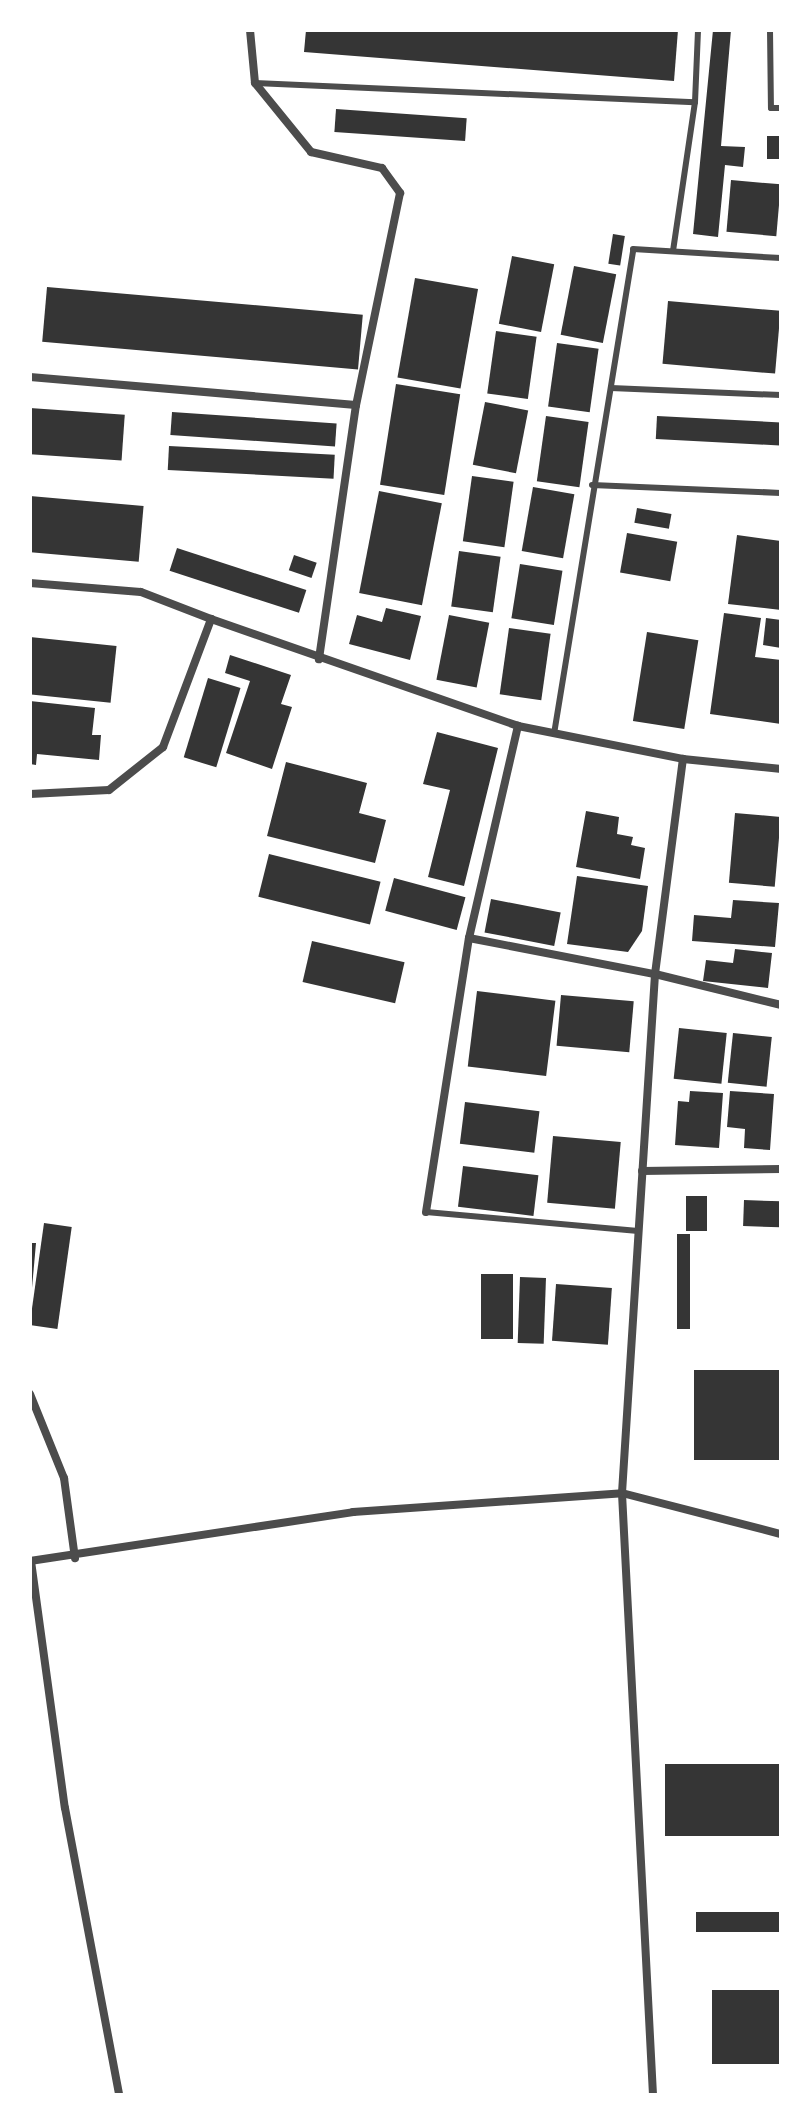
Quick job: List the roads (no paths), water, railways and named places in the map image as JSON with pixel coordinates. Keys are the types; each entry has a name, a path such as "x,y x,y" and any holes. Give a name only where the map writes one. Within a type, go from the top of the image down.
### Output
{"street":[{"path":"250,30 255,83 311,152 382,168 400,193 356,405 319,659"},
{"path":"30,377 356,405"},
{"path":"30,583 141,592 319,659 518,726 683,759 781,769"},
{"path":"30,794 109,790 163,747 211,619"},
{"path":"426,1212 469,938 518,726"},
{"path":"653,2095 622,1493 655,974 683,759"},
{"path":"469,938 655,974 781,1005"},
{"path":"642,1171 781,1169"},
{"path":"30,1394 64,1478 75,1558"},
{"path":"119,2095 65,1808 31,1561 75,1558 353,1512 622,1493 781,1534"}],"lane":[{"path":"673,251 695,102 698,30"},
{"path":"770,30 771,108 781,108"},
{"path":"255,83 695,102"},
{"path":"554,734 592,485 633,249 781,258"},
{"path":"611,388 781,395"},
{"path":"592,485 781,493"},
{"path":"426,1212 638,1231"}]}
